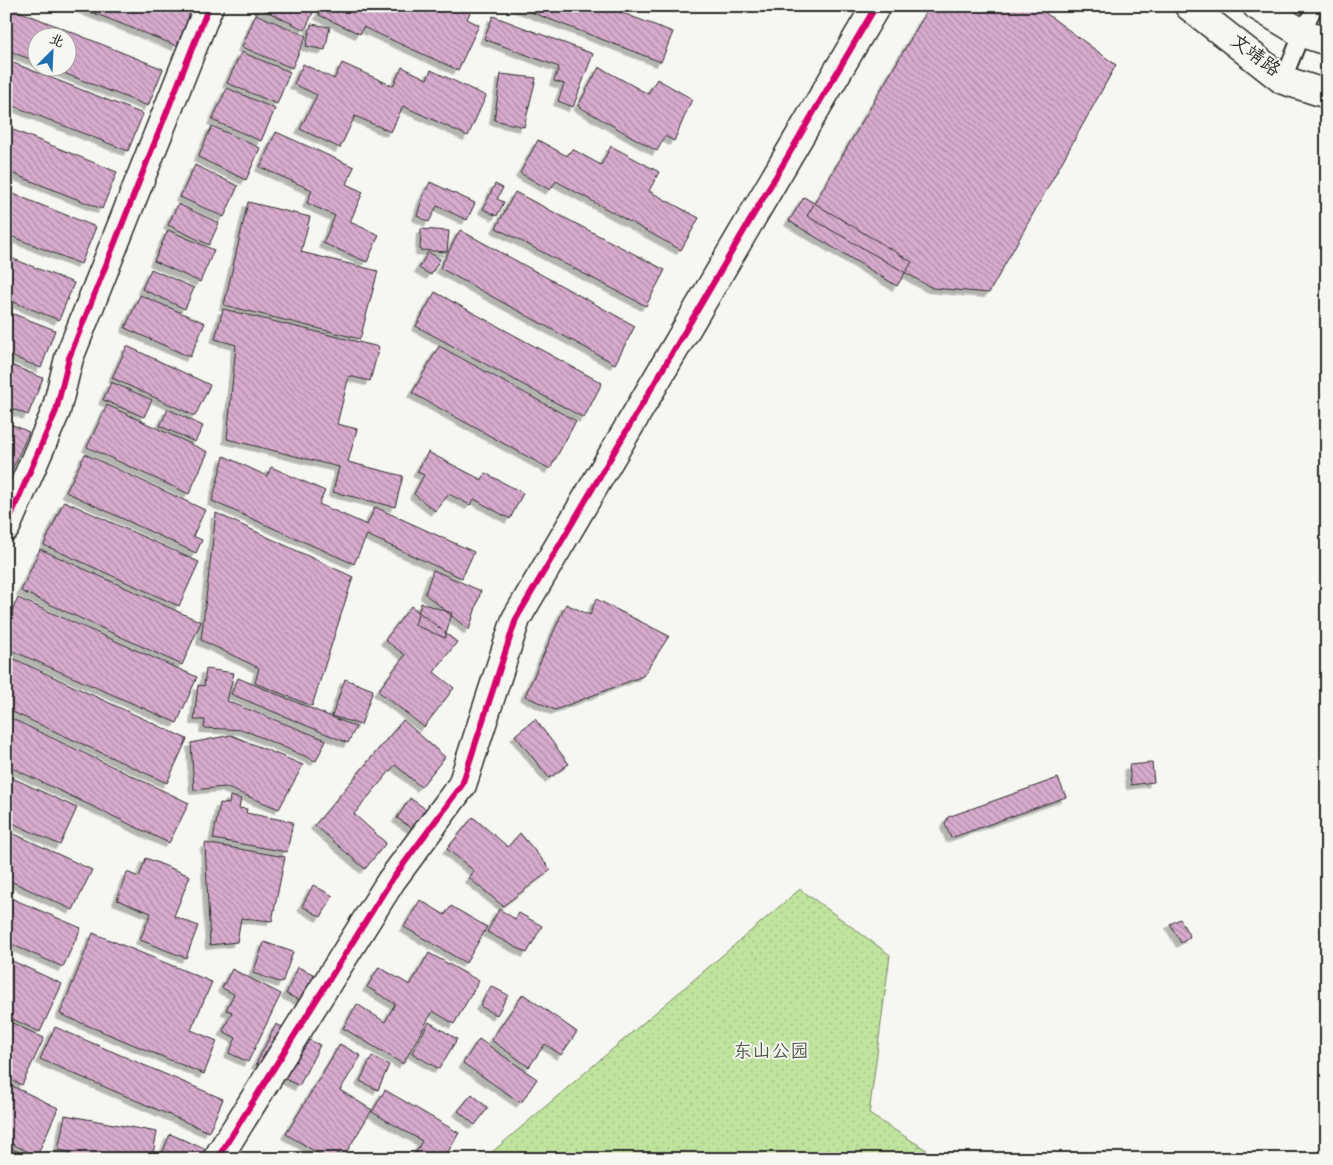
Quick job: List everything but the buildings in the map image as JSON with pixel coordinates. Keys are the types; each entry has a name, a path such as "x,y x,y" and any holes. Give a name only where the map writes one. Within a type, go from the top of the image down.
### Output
{"street":[{"path":"6,527 56,411 69,358 209,6"},
{"path":"217,1159 390,881 462,785 516,619 876,6"},
{"name":"文靖路","path":"1189,6 1283,80 1327,94"},
{"path":"1257,6 1314,37"}],"lane":[{"path":"1283,80 1314,37 1315,6"}],"green space":[{"name":"东山公园","path":"800,889 890,955 869,1114 941,1159 484,1159"}],"cycle path":[{"path":"6,527 56,411 69,358 209,6"},
{"path":"217,1159 391,881 462,785 516,619 876,6"}]}
